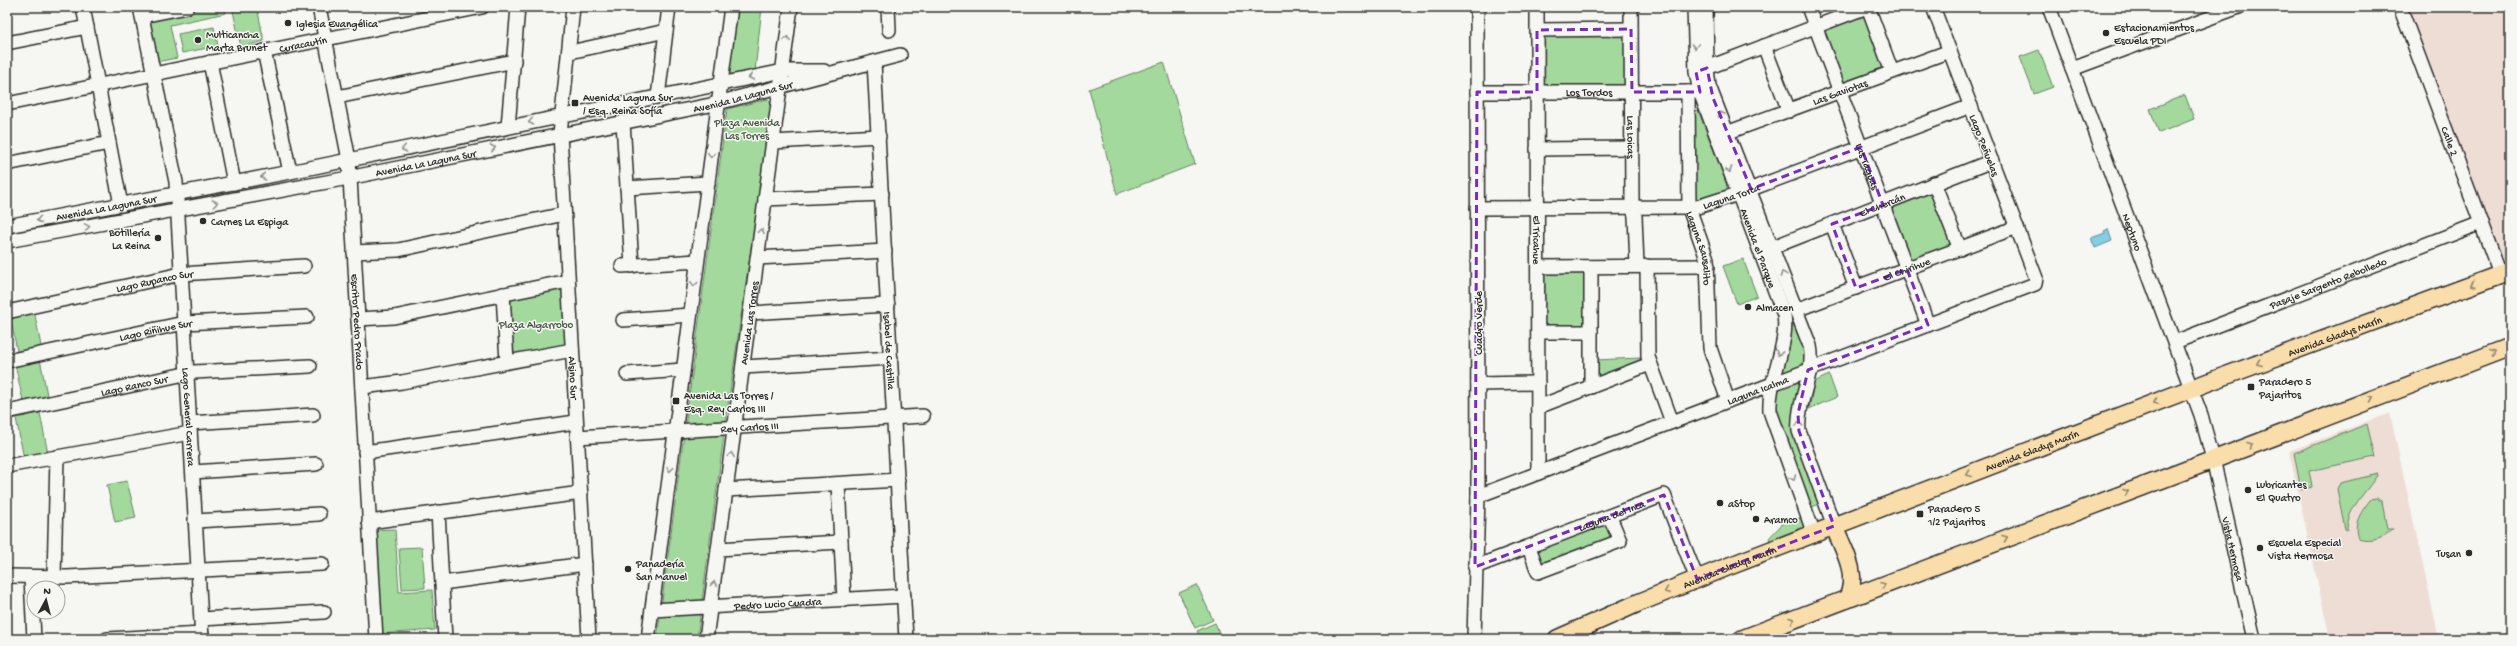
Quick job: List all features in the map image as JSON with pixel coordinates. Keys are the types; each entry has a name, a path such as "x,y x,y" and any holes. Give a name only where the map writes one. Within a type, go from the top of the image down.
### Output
{"main road":[{"name":"Avenida Gladys Marín","path":"1557,639 1697,579 1834,526 2192,389 2505,273"},
{"path":"1742,639 2510,347"},
{"path":"1834,526 1852,573 1852,588 1847,599"}],"street":[{"path":"83,7 121,205"},
{"path":"141,12 187,7"},
{"name":"Escritor Pedro Prado","path":"319,7 349,160 376,639"},
{"name":"Curacautín","path":"7,104 482,7"},
{"path":"508,127 518,7"},
{"name":"Alsino Sur","path":"573,7 570,52 560,134 589,639"},
{"path":"658,97 669,7"},
{"path":"648,639 731,7"},
{"name":"Avenida Las Torres","path":"706,639 734,428 749,366 750,314 791,7"},
{"path":"888,7 889,30"},
{"name":"Cuadro Verde","path":"1474,639 1478,496 1477,7"},
{"name":"El Tricahue","path":"1537,7 1538,473"},
{"name":"Las Loicas","path":"1631,7 1634,208 1642,266 1647,352 1650,364 1672,422"},
{"name":"Avenida el Parque","path":"1694,7 1701,70 1729,132 1811,350 1798,414 1799,431 1834,526"},
{"name":"Avenida el Parque","path":"1706,7 1701,70 1694,92 1738,194 1784,319 1783,336 1769,403 1772,423 1814,534"},
{"name":"Las Taguas","path":"1808,7 1928,325"},
{"path":"1701,70 1867,7 1892,72"},
{"name":"Lago Peñuelas","path":"1933,7 2017,227 2036,282"},
{"name":"Neptuno","path":"2049,7 2175,342 2192,389 2214,459"},
{"path":"2072,69 2239,7"},
{"name":"Calle 2","path":"2400,7 2481,223 2505,273"},
{"name":"Lago General Carrera","path":"141,12 177,194 202,637"},
{"path":"7,43 87,27"},
{"path":"1537,30 1632,29"},
{"path":"570,52 666,31"},
{"path":"1764,46 1788,110"},
{"path":"264,51 290,172"},
{"name":"Las Gaviotas","path":"1729,132 1950,51"},
{"name":"Avenida La Laguna Sur","path":"7,241 350,177 718,103 780,88 900,55"},
{"path":"337,97 514,61"},
{"path":"210,62 234,183"},
{"name":"Isabel de Castilla","path":"874,62 906,639"},
{"name":"Avenida La Laguna Sur","path":"7,226 290,172 783,71 842,71"},
{"name":"Los Tordos","path":"1478,92 1694,92"},
{"name":"Laguna Sausalito","path":"1694,92 1689,208 1705,252 1708,266 1708,341 1728,401"},
{"name":"Laguna Torca","path":"1477,208 1689,208 1738,194 1971,106"},
{"path":"623,122 627,188 627,266 697,261"},
{"path":"773,142 878,136"},
{"path":"7,164 109,144"},
{"path":"1537,149 1632,148"},
{"name":"El Chercán","path":"1773,247 1992,161"},
{"path":"627,188 708,183"},
{"path":"1934,183 1960,249"},
{"path":"765,199 882,194"},
{"path":"354,252 398,250 564,214"},
{"name":"Pasaje Sargento Rebolledo","path":"2175,342 2481,223"},
{"path":"1832,224 1856,288"},
{"name":"El Chirihue","path":"1796,310 2017,227"},
{"path":"757,258 885,251"},
{"name":"Lago Rupanco Sur","path":"7,312 182,274 304,266"},
{"path":"1538,267 1708,266"},
{"path":"1591,267 1591,387"},
{"path":"358,319 394,316 568,281"},
{"name":"Laguna Icalma","path":"1478,496 1928,325 2036,282"},
{"path":"503,294 507,362"},
{"path":"750,314 888,305"},
{"path":"623,320 690,315"},
{"name":"Lago Riñihue Sur","path":"7,361 184,324 307,317"},
{"path":"1538,332 1591,332"},
{"path":"362,387 402,382 572,350"},
{"path":"749,366 891,358"},
{"path":"1538,407 1650,364"},
{"name":"Lago Ranco Sur","path":"7,412 187,374 310,366"},
{"path":"627,374 683,370"},
{"path":"1478,384 1538,383"},
{"path":"7,466 57,457 190,428 313,415"},
{"name":"Rey Carlos III","path":"577,437 923,416"},
{"path":"366,452 576,422"},
{"path":"54,577 57,457"},
{"name":"Vista Hermosa","path":"2214,459 2254,639"},
{"path":"193,472 316,464"},
{"path":"726,490 898,480"},
{"path":"838,484 844,600"},
{"path":"369,522 580,494"},
{"name":"Laguna del Inca","path":"1475,567 1610,517 1664,495 1697,579"},
{"path":"438,512 445,639"},
{"path":"195,521 319,514"},
{"path":"1529,547 1538,572 1620,541 1610,517"},
{"path":"718,549 841,542"},
{"path":"7,576 54,577 322,564"},
{"path":"442,583 585,564"},
{"path":"31,577 34,639"},
{"name":"Pedro Lucio Cuadra","path":"652,610 710,608 904,596"},
{"path":"201,619 324,612"},
{"path":"107,639 202,637"}],"highlighted area":[{"path":"1631,29 1632,92 1700,92 1696,72 1707,68 1713,98 1751,189 1861,147 1883,205 1832,224 1856,288 1907,269 1928,325 1808,370 1798,414 1799,431 1834,526 1697,579 1664,495 1475,567 1477,92 1537,92 1537,30"}],"shaded area":[{"path":"2408,7 2510,7 2510,260 2503,262"},
{"path":"2390,413 2439,639 2330,639 2289,451"},
{"path":"435,634 435,639 383,639 383,637"}],"green space":[{"path":"201,7 225,7 226,13 170,25 177,58 156,62 147,18"},
{"path":"232,7 257,7 264,41 241,47"},
{"path":"737,7 762,7 755,71 729,75"},
{"path":"1865,10 1888,69 1845,86 1821,26"},
{"name":"Multicancha Marta Brunet","path":"214,27 218,46 182,53 178,34"},
{"path":"1542,36 1626,36 1626,88 1542,88"},
{"path":"2039,50 2053,87 2034,94 2020,57"},
{"path":"1164,62 1195,164 1117,194 1089,89"},
{"path":"2185,95 2194,119 2159,133 2150,109"},
{"name":"Plaza Avenida Las Torres","path":"768,99 772,105 727,412 697,639 657,639 727,109"},
{"path":"1698,110 1727,185 1726,191 1694,201 1693,111"},
{"path":"1931,189 1955,246 1911,262 1890,207"},
{"path":"1743,259 1757,296 1737,304 1723,266"},
{"path":"1544,271 1587,271 1587,329 1544,328"},
{"name":"Plaza Algarrobo","path":"562,288 567,348 510,358 507,299"},
{"path":"34,310 42,351 18,356 10,315"},
{"path":"1793,317 1802,342 1804,362 1802,368 1779,377 1789,319"},
{"path":"1640,358 1641,363 1600,378 1596,374 1595,360"},
{"path":"40,359 48,400 24,405 15,364"},
{"path":"1829,375 1837,397 1809,409 1814,382"},
{"path":"1798,382 1801,388 1792,423 1820,500 1817,505 1812,507 1807,505 1791,465 1780,433 1774,405 1775,392 1784,386"},
{"path":"40,413 48,454 24,459 16,418"},
{"path":"2367,424 2375,457 2309,471 2312,487 2301,490 2294,453"},
{"path":"2378,474 2358,500 2350,514 2347,530 2345,529 2337,489 2340,483"},
{"path":"127,481 136,518 115,522 107,485"},
{"path":"2377,498 2382,502 2387,529 2393,529 2381,537 2367,540 2358,538 2356,528 2359,517 2371,499"},
{"path":"1801,518 1806,531 1771,546 1769,538 1784,522"},
{"path":"1608,522 1614,538 1541,566 1535,551"},
{"path":"395,529 399,592 432,590 435,630 381,634 374,530"},
{"path":"422,547 425,588 402,589 399,548"},
{"path":"1197,585 1213,620 1195,628 1179,593"},
{"path":"1215,623 1222,639 1201,639 1197,631"}],"water":[{"path":"2108,229 2112,241 2095,248 2091,238 2105,233 2104,231"}],"place":[{"name":"Iglesia Evangélica","path":"288,23"},
{"name":"Estacionamientos Escuela PDI","path":"2106,33"},
{"name":"Multicancha Marta Brunet","path":"198,40"},
{"name":"Avenida Laguna Sur / Esq. Reina Sofía","path":"575,103"},
{"name":"Carnes La Espiga","path":"203,221"},
{"name":"Botillería La Reina","path":"158,238"},
{"name":"Almacen","path":"1748,307"},
{"name":"Paradero 5 Pajaritos","path":"2251,387"},
{"name":"Avenida Las Torres / Esq. Rey Carlos III","path":"676,401"},
{"name":"Lubricantes El Quatro","path":"2248,490"},
{"name":"aStop","path":"1720,503"},
{"name":"Paradero 5 1/2 Pajaritos","path":"1920,514"},
{"name":"Aramco","path":"1756,519"},
{"name":"Escuela Especial Vista Hermosa","path":"2260,548"},
{"name":"Tusan","path":"2469,553"},
{"name":"Panadería San Manuel","path":"628,569"}]}
